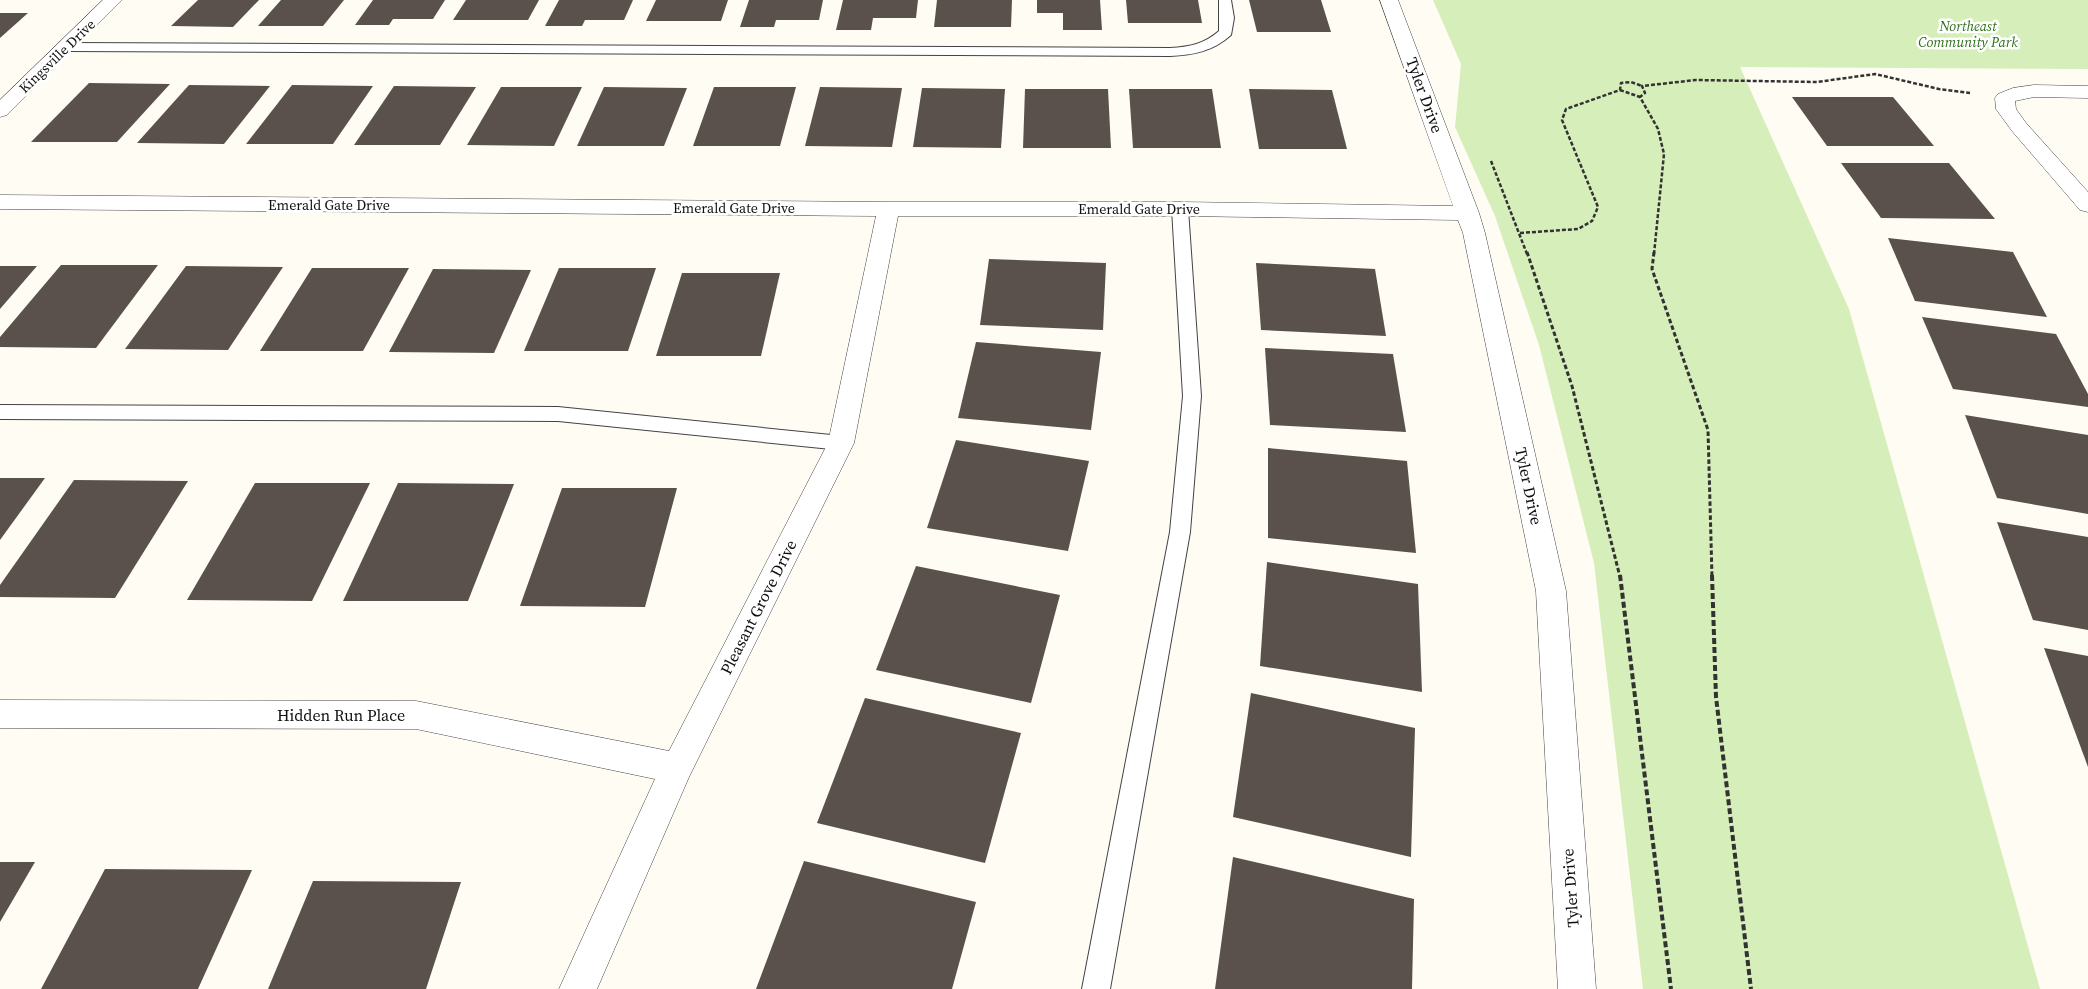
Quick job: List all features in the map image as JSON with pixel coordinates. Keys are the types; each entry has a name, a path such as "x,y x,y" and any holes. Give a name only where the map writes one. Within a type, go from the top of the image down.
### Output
{"street":[{"name":"Kingsville Drive","path":"0,111 113,0"},
{"name":"Tyler Drive","path":"1389,0 1474,233 1551,591 1577,989"},
{"path":"2088,92 2024,92 2011,94 2006,98 2006,108 2019,127 2088,205"},
{"name":"Emerald Gate Drive","path":"0,202 888,209 1180,209 1468,213"},
{"name":"Pleasant Grove Drive","path":"578,989 677,768 841,443 888,209"},
{"name":"Hidden Run Place","path":"0,714 416,715 677,768"}],"lane":[{"path":"66,46 1178,51 1207,47 1226,32 1227,18 1224,0"},
{"path":"1096,989 1180,532 1192,396 1180,209"},
{"path":"0,412 558,414 841,443"}],"path":[{"path":"1620,90 1621,83 1631,82 1642,86 1696,80 1817,82 1875,74 1939,88 2006,98"},
{"path":"1640,96 1645,93 1642,86"},
{"path":"1520,233 1578,229 1592,221 1598,208 1562,120 1566,109 1620,90 1640,96 1658,129 1664,154 1652,270 1708,430 1716,697 1751,989"},
{"path":"1491,160 1520,233 1572,386 1620,577 1671,989"}],"green space":[{"name":"Northeast Community Park","path":"1433,0 2088,0 2088,69 1740,67 1849,309 2040,989 1643,989 1594,563 1539,345 1495,216 1455,127 1461,64"}],"building":[{"path":"198,0 259,0 233,27 171,26"},
{"path":"281,0 344,0 323,26 258,26"},
{"path":"373,0 445,0 433,19 393,19 389,25 355,25"},
{"path":"466,0 539,0 528,20 453,20"},
{"path":"559,0 633,0 624,20 585,20 582,26 545,26"},
{"path":"656,0 728,0 721,21 646,21"},
{"path":"749,0 823,0 819,20 776,20 774,27 740,27"},
{"path":"843,0 918,0 916,18 873,18 871,30 836,30"},
{"path":"937,0 1012,0 1011,27 934,27"},
{"path":"1037,0 1100,0 1102,30 1063,30 1063,13 1037,13"},
{"path":"1126,0 1198,0 1202,23 1128,23"},
{"path":"1249,0 1321,0 1331,32 1257,32"},
{"path":"0,13 28,13 0,38"},
{"path":"89,83 170,84 117,142 31,142"},
{"path":"189,85 270,86 224,144 137,143"},
{"path":"292,85 373,86 333,144 246,144"},
{"path":"394,86 476,87 440,145 354,145"},
{"path":"501,87 582,87 554,146 467,145"},
{"path":"604,87 687,88 664,146 577,146"},
{"path":"714,87 796,87 780,146 693,146"},
{"path":"820,87 902,88 892,147 805,146"},
{"path":"922,88 1005,89 1001,148 913,147"},
{"path":"1025,89 1108,89 1111,148 1023,148"},
{"path":"1129,89 1212,89 1221,148 1133,148"},
{"path":"1249,89 1332,90 1347,149 1259,149"},
{"path":"1792,97 1893,97 1934,146 1827,146"},
{"path":"1841,163 1949,163 1995,219 1881,218"},
{"path":"1888,238 2013,252 2047,317 1915,301"},
{"path":"989,259 1106,263 1103,330 980,325"},
{"path":"1256,263 1375,269 1386,336 1261,330"},
{"path":"61,265 158,265 96,348 0,347 0,337"},
{"path":"0,266 37,266 0,309"},
{"path":"186,266 283,267 228,350 125,349"},
{"path":"312,268 409,268 363,351 260,351"},
{"path":"559,268 656,268 628,351 524,351"},
{"path":"433,269 531,270 494,353 389,352"},
{"path":"682,273 780,273 761,356 656,356"},
{"path":"1922,317 2056,334 2088,394 2088,407 1953,389"},
{"path":"976,342 1101,352 1091,430 958,418"},
{"path":"1265,348 1393,354 1406,432 1270,425"},
{"path":"1965,415 2088,435 2088,514 1997,498"},
{"path":"956,440 1089,461 1068,551 927,528"},
{"path":"1268,448 1407,461 1416,553 1268,538"},
{"path":"0,478 45,478 0,540"},
{"path":"74,480 188,481 115,598 0,597 0,585"},
{"path":"255,483 370,483 312,601 187,600"},
{"path":"398,483 514,484 468,601 343,601"},
{"path":"562,488 677,488 645,607 520,606"},
{"path":"1997,522 2088,537 2088,630 2033,620"},
{"path":"1267,562 1418,584 1422,692 1260,666"},
{"path":"916,566 1060,595 1031,703 876,670"},
{"path":"2044,648 2088,656 2088,767"},
{"path":"1251,693 1415,728 1411,857 1233,817"},
{"path":"865,698 1021,733 985,863 817,823"},
{"path":"1233,857 1414,899 1412,989 1215,989"},
{"path":"804,861 976,902 952,989 756,989"},
{"path":"0,862 35,862 0,922"},
{"path":"105,869 252,870 198,989 41,989"},
{"path":"313,881 461,882 426,989 268,989"}]}
